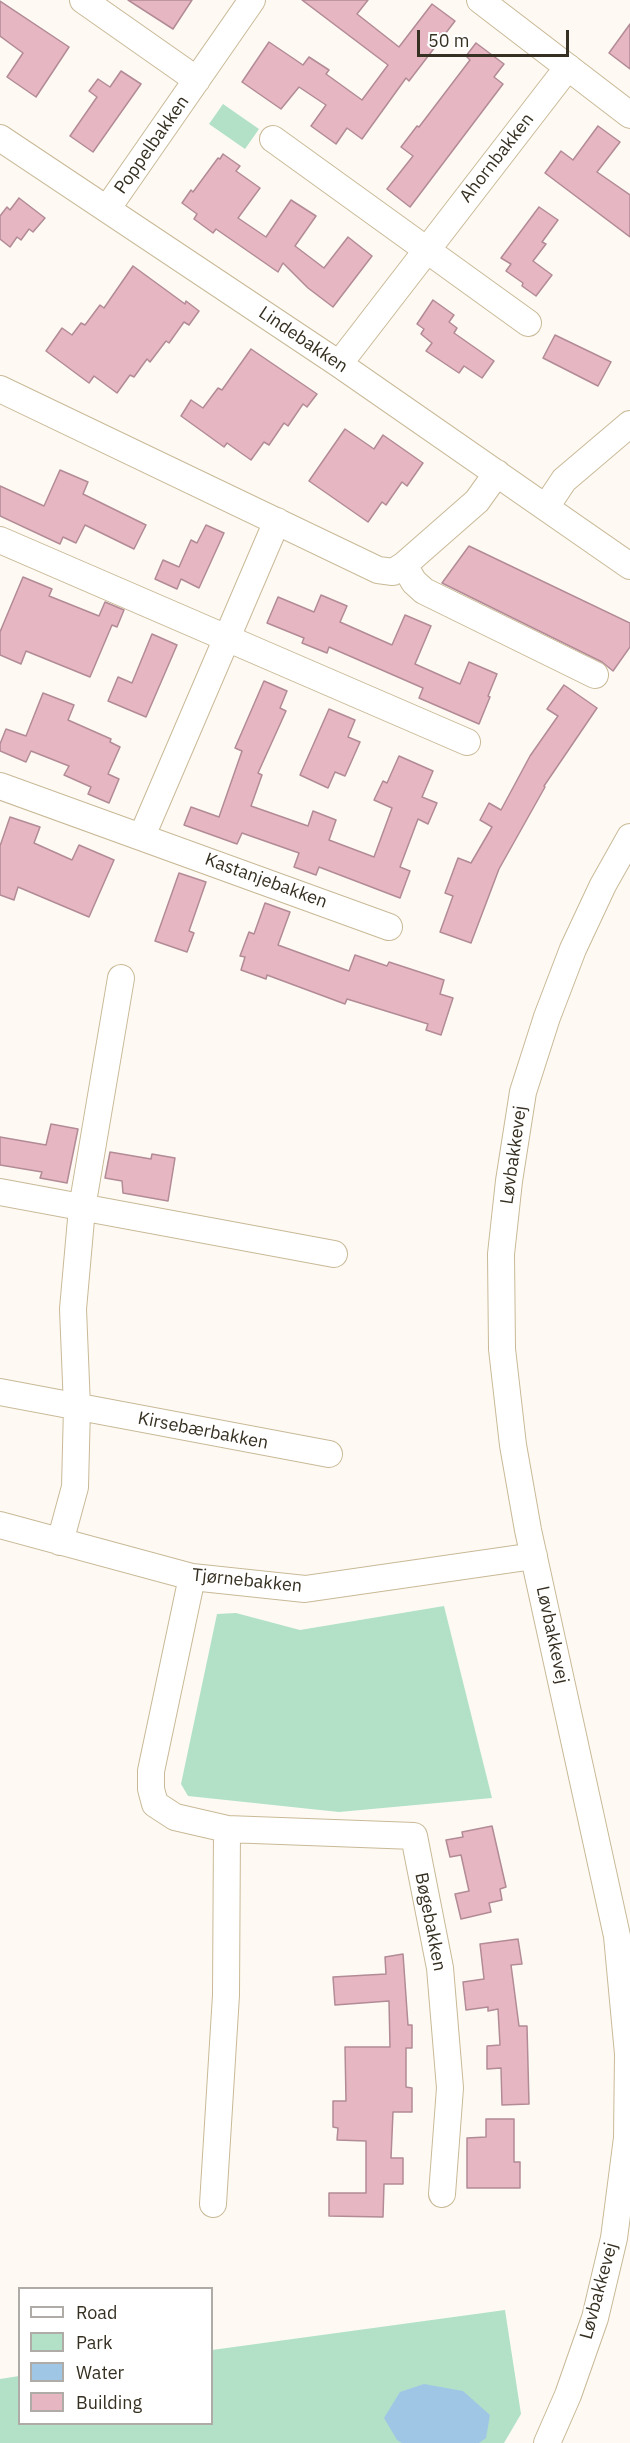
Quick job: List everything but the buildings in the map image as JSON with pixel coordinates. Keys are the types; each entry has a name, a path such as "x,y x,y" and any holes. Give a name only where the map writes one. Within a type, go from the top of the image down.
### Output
{"street":[{"name":"Poppelbakken","path":"83,0 197,80"},
{"name":"Poppelbakken","path":"107,209 252,0"},
{"path":"480,0 630,115"},
{"name":"Ahornbakken","path":"339,364 425,249 568,67"},
{"name":"Lindebakken","path":"0,138 339,364 630,566"},
{"path":"273,139 528,323"},
{"path":"0,389 378,570 393,572 404,566 477,501 497,473"},
{"path":"546,507 564,480 630,424"},
{"path":"142,836 277,521"},
{"path":"0,540 467,742"},
{"path":"404,566 414,582 424,591 595,675"},
{"name":"Kastanjebakken","path":"0,786 389,927"},
{"name":"Løvbakkevej","path":"547,2443 568,2395 595,2318 614,2238 627,2138 628,2054 617,1936 534,1556 513,1444 502,1349 501,1254 509,1181 523,1092 547,1017 585,922 630,837"},
{"path":"60,1542 75,1487 76,1407 73,1309 82,1208 120,978"},
{"path":"0,1192 334,1254"},
{"name":"Kirsebærbakken","path":"0,1392 329,1454"},
{"name":"Tjørnebakken","path":"0,1525 192,1577 305,1589 534,1556"},
{"name":"Bøgebakken","path":"192,1577 151,1771 151,1789 155,1804 176,1817 227,1829 414,1836 440,1968 450,2088 442,2194"},
{"path":"213,2205 226,1995 227,1829"}],"green space":[{"path":"223,104 259,129 245,149 209,124"},
{"path":"444,1606 492,1798 339,1812 188,1796 181,1784 217,1614 236,1613 300,1630"},
{"path":"505,2310 521,2414 504,2443 0,2443 0,2379 18,2376 18,2425 213,2425 213,2350"}],"water":[{"path":"424,2384 463,2391 490,2415 486,2438 479,2443 402,2443 397,2440 384,2418 400,2392"}]}
